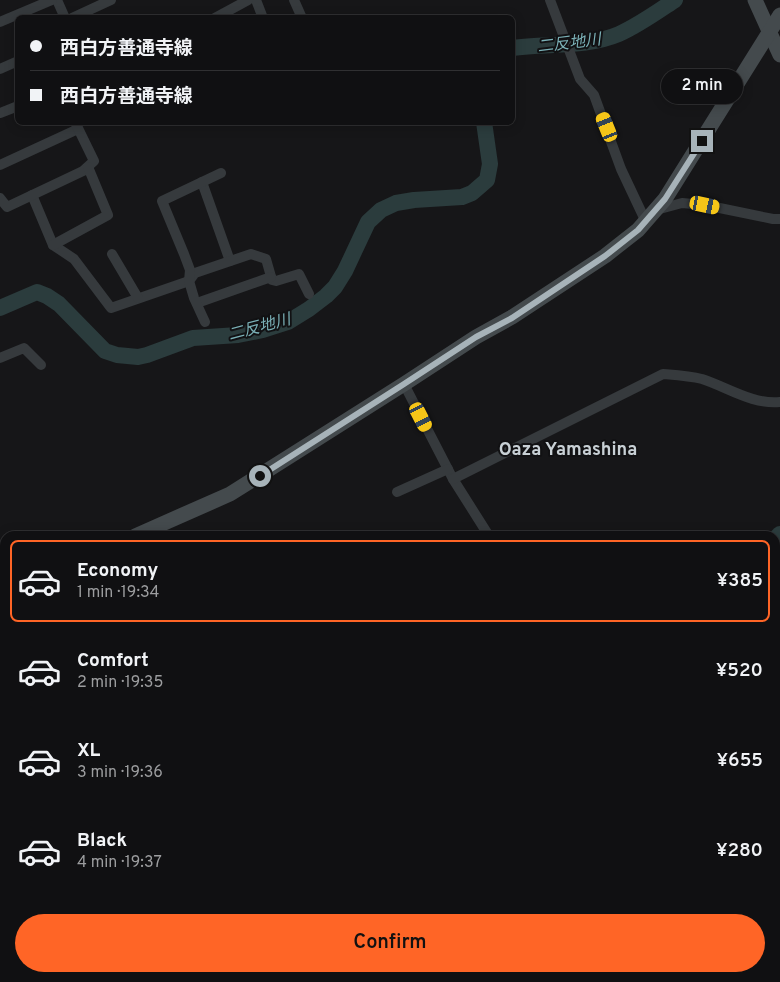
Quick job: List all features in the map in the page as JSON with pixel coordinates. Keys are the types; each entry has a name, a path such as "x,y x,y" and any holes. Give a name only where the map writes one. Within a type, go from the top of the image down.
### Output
{"main road":[{"path":"755,0 780,54"},
{"path":"145,531 230,494 476,337 512,318 605,256 638,230 665,199 780,15"}],"street":[{"path":"17,15 52,0"},
{"path":"57,0 64,15"},
{"path":"78,15 111,0"},
{"path":"220,15 248,0"},
{"path":"256,0 262,15"},
{"path":"294,0 301,15"},
{"path":"550,0 580,79 594,95 621,169 651,216 682,203 705,205 780,219"},
{"path":"0,22 15,16"},
{"path":"0,69 15,62"},
{"path":"0,113 15,107"},
{"path":"0,165 77,126 94,161 83,171 7,207 0,198"},
{"path":"53,245 108,215 88,167"},
{"path":"205,322 189,281 190,270 162,201 221,173"},
{"path":"202,182 230,261"},
{"path":"32,195 53,245 74,259 111,308 189,281 195,273 251,254 266,259 272,280 276,281 299,274 309,294"},
{"path":"112,254 138,298"},
{"path":"197,303 271,277"},
{"path":"0,358 24,348 41,365"},
{"path":"453,479 663,374 700,379 748,398 773,403 780,402"},
{"path":"404,384 453,479 486,531"},
{"path":"397,492 448,469"}],"waterway":[{"name":"二反地川","path":"515,48 580,43 606,38 634,27 675,0"},
{"name":"二反地川","path":"0,308 37,292 59,304 105,351 117,355 138,357 193,338 238,335 288,322 309,309 335,287 345,271 368,222 381,210 396,203 414,200 462,197 472,193 487,180 490,164 484,125"}],"district":[{"name":"Oaza Yamashina","path":"568,449"}],"route":[{"path":"260,476 476,337 512,318 605,256 638,230 652,216 702,141"}]}
